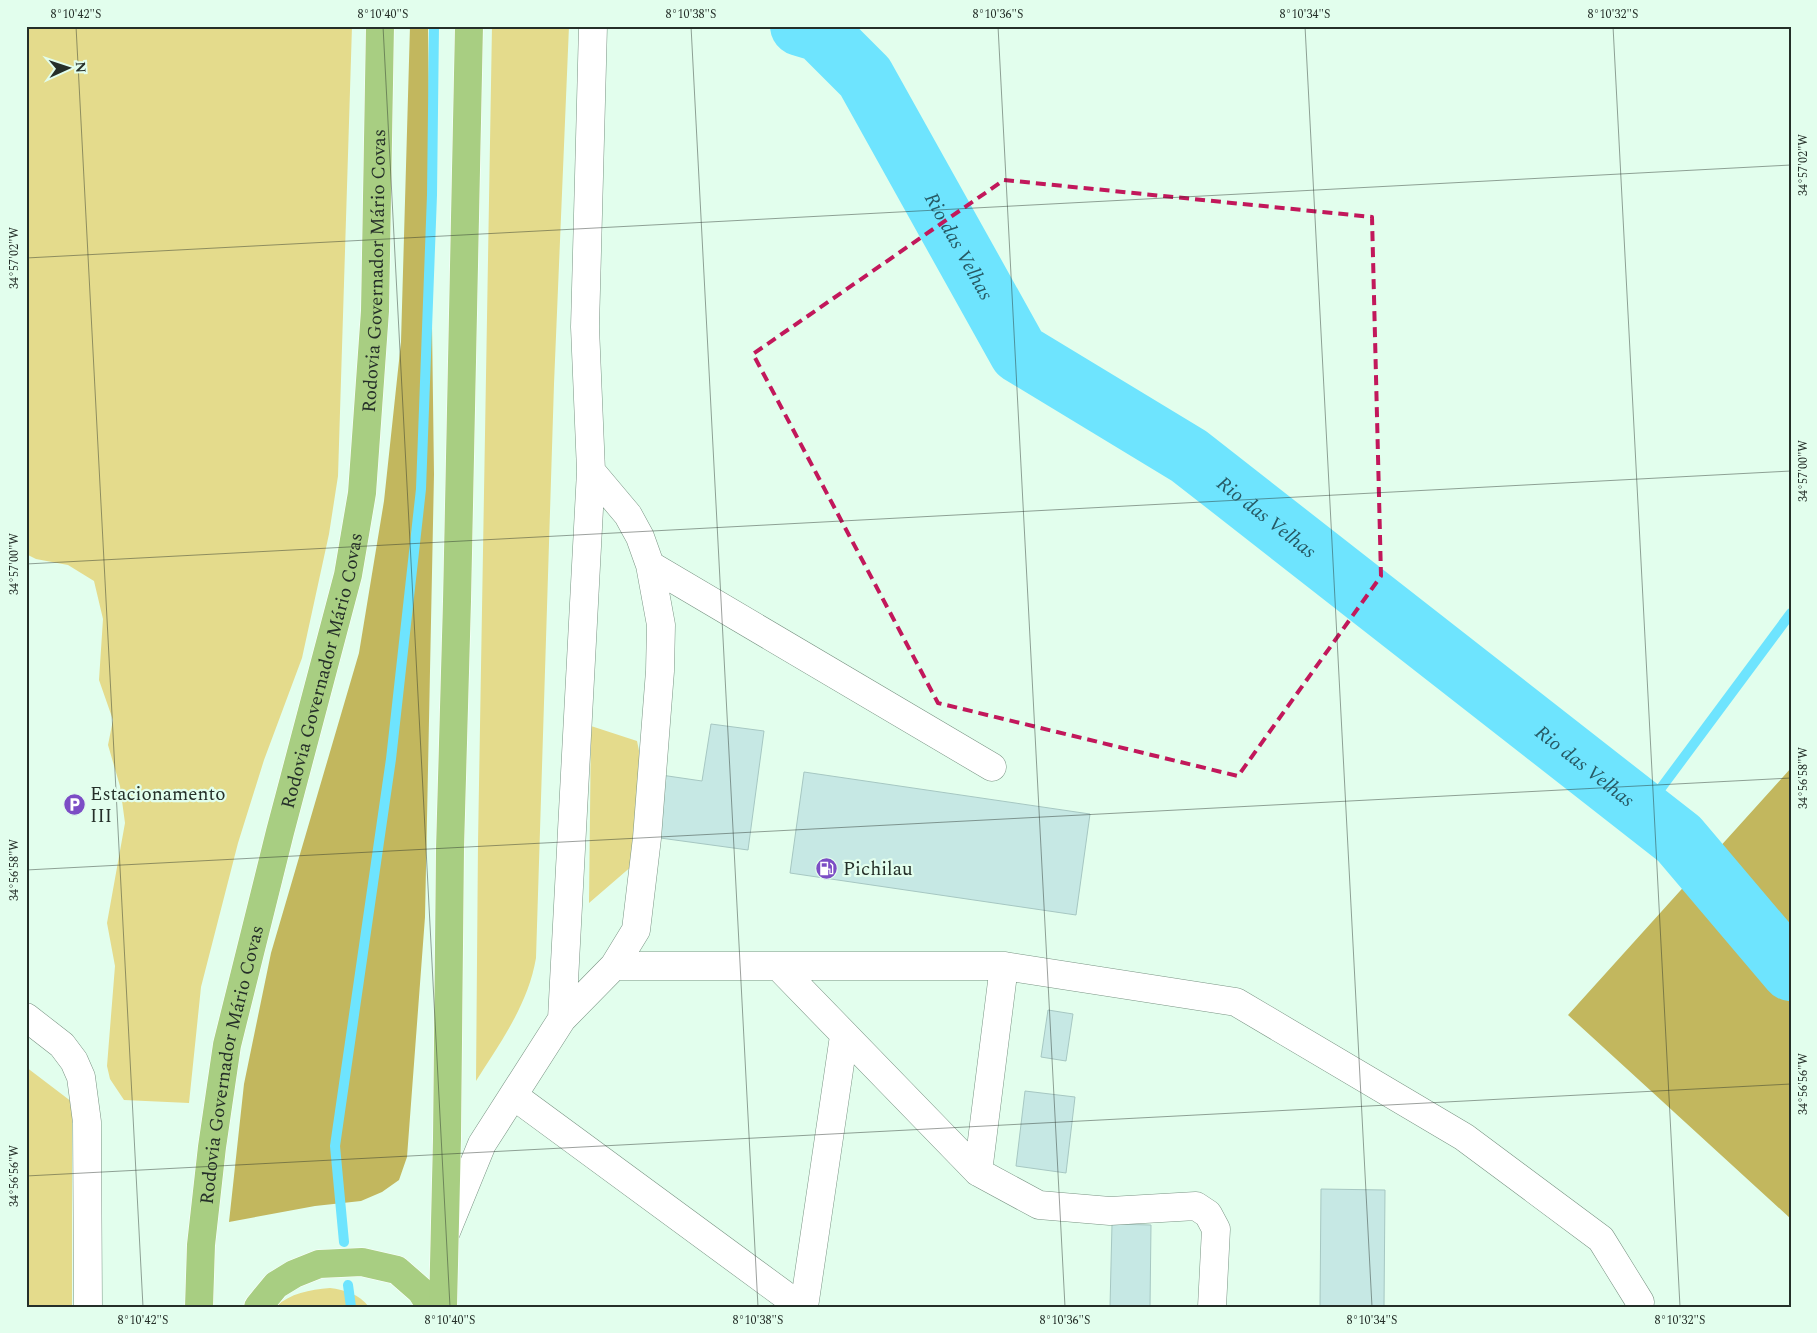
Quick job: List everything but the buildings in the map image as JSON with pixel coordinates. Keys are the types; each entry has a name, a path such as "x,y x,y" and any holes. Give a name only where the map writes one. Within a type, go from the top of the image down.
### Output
{"highway":[{"name":"Rodovia Governador Mário Covas","path":"199,1307 201,1245 212,1147 227,1045 280,832 348,575 362,493 375,311 380,26"},
{"path":"443,1307 450,849 458,591 469,26"},
{"path":"258,1307 276,1285 294,1274 319,1264 362,1262 397,1270 421,1291 431,1307"}],"lane":[{"path":"562,1019 591,471 585,327 593,26"},
{"path":"444,1236 482,1144 562,1019 614,966 636,930 647,838 660,671 661,626 650,565 640,537 628,515 591,471"},
{"path":"650,565 992,767"},
{"path":"614,966 1004,966 1236,1002 1464,1137 1601,1239 1640,1302 1639,1307"},
{"path":"778,966 978,1172 1039,1205 1110,1210 1196,1206 1208,1214 1216,1229 1212,1307"},
{"path":"978,1172 1004,966"},
{"path":"26,1016 62,1046 74,1061 81,1077 87,1122 88,1307"},
{"path":"514,1096 803,1307 844,1036"}],"highlighted area":[{"path":"1004,180 1372,217 1381,576 1238,776 938,703 753,354"}],"shaded area":[{"path":"26,26 352,26 338,476 329,534 302,658 264,760 238,843 201,987 189,1103 124,1100 110,1079 107,1066 115,966 107,923 125,823 120,786 108,745 113,720 99,680 103,619 94,581 68,565 36,559 26,554"},
{"path":"410,26 428,26 434,474 425,917 407,1157 399,1180 382,1192 361,1201 315,1206 229,1222 244,1084 271,953 359,653 384,501 401,342"},
{"path":"492,26 569,26 554,384 536,958 527,991 520,1007 504,1037 476,1081 478,843"},
{"path":"591,726 637,741 644,775 640,859 589,903"},
{"path":"1791,768 1791,1219 1568,1015"},
{"path":"26,1067 72,1102 72,1307 26,1307"},
{"path":"330,1288 351,1293 369,1307 275,1307 287,1298 301,1293"}],"waterway":[{"path":"344,1242 335,1146 391,759 421,489 432,195 434,26"},
{"name":"Rio das Velhas","path":"800,26 820,32 865,77 1019,353 1189,456 1679,839 1791,971"},
{"path":"1644,811 1791,613"},
{"path":"348,1285 351,1307"}],"place":[{"name":"Estacionamento III","path":"74,804"},
{"name":"Pichilau","path":"827,868"}]}
